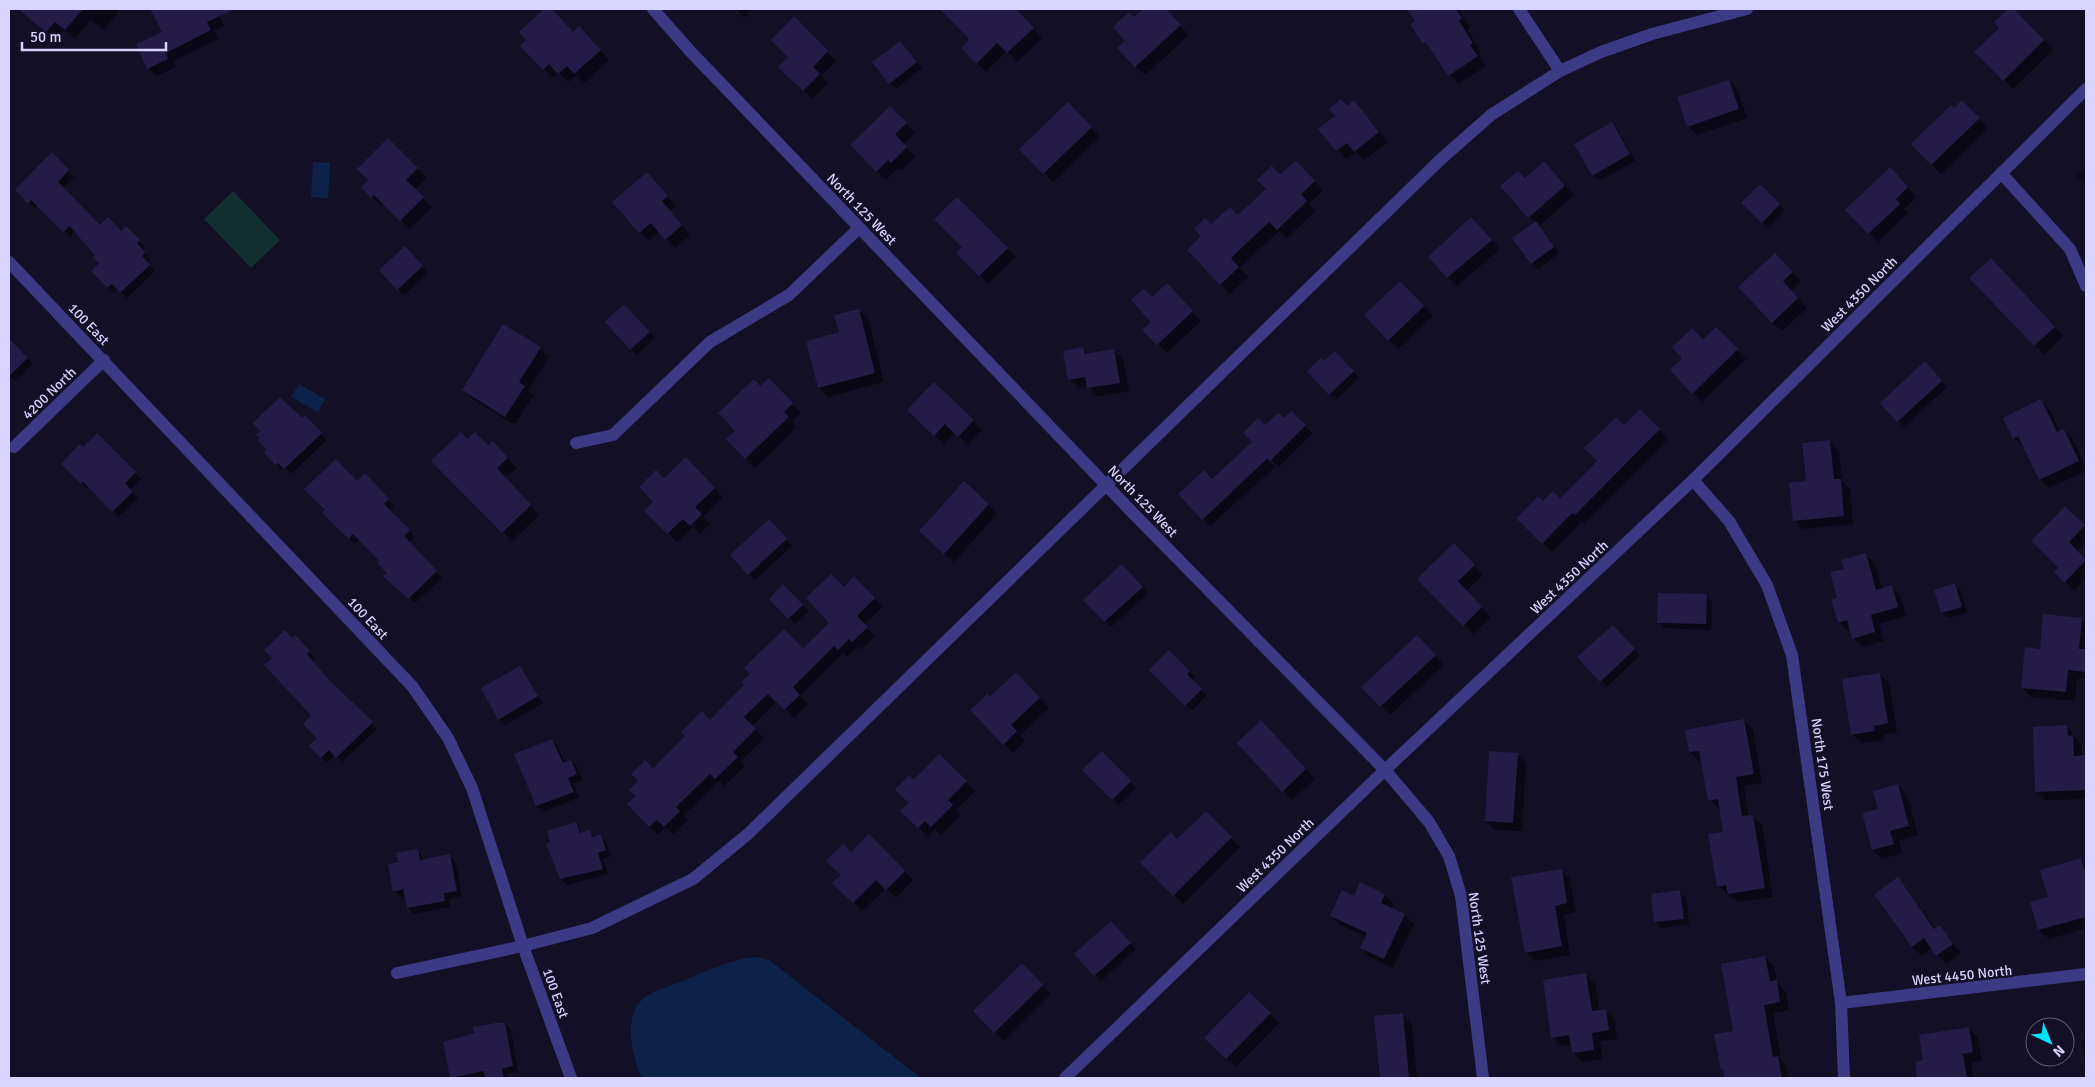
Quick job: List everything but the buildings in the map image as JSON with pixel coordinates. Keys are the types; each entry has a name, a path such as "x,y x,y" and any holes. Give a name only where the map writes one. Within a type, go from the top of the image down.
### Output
{"street":[{"name":"North 125 West","path":"653,9 690,51 1106,485 1385,770 1428,822 1449,856 1461,896 1482,1078"},
{"path":"1518,9 1560,71"},
{"path":"396,973 523,946 592,928 693,879 748,834 1440,160 1491,115 1560,71 1601,52 1652,34 1748,9"},
{"name":"West 4350 North","path":"1065,1078 1385,770 1693,480 2086,89"},
{"path":"2001,173 2070,250 2086,286"},
{"path":"576,444 613,435 710,342 789,294 859,228"},
{"name":"100 East","path":"9,262 412,686 448,738 472,788 523,946 571,1078"},
{"name":"4200 North","path":"14,447 104,360"},
{"name":"North 175 West","path":"1693,480 1729,521 1767,585 1792,655 1841,1003 1844,1078"},
{"name":"West 4450 North","path":"1841,1003 2086,974"}],"green space":[{"path":"233,191 280,240 251,268 204,219"}],"water":[{"path":"313,162 330,163 328,198 311,197"},
{"path":"299,384 325,399 318,412 291,397"},
{"path":"756,957 769,960 921,1078 642,1078 632,1049 631,1026 637,1006 644,998 722,965"}]}
